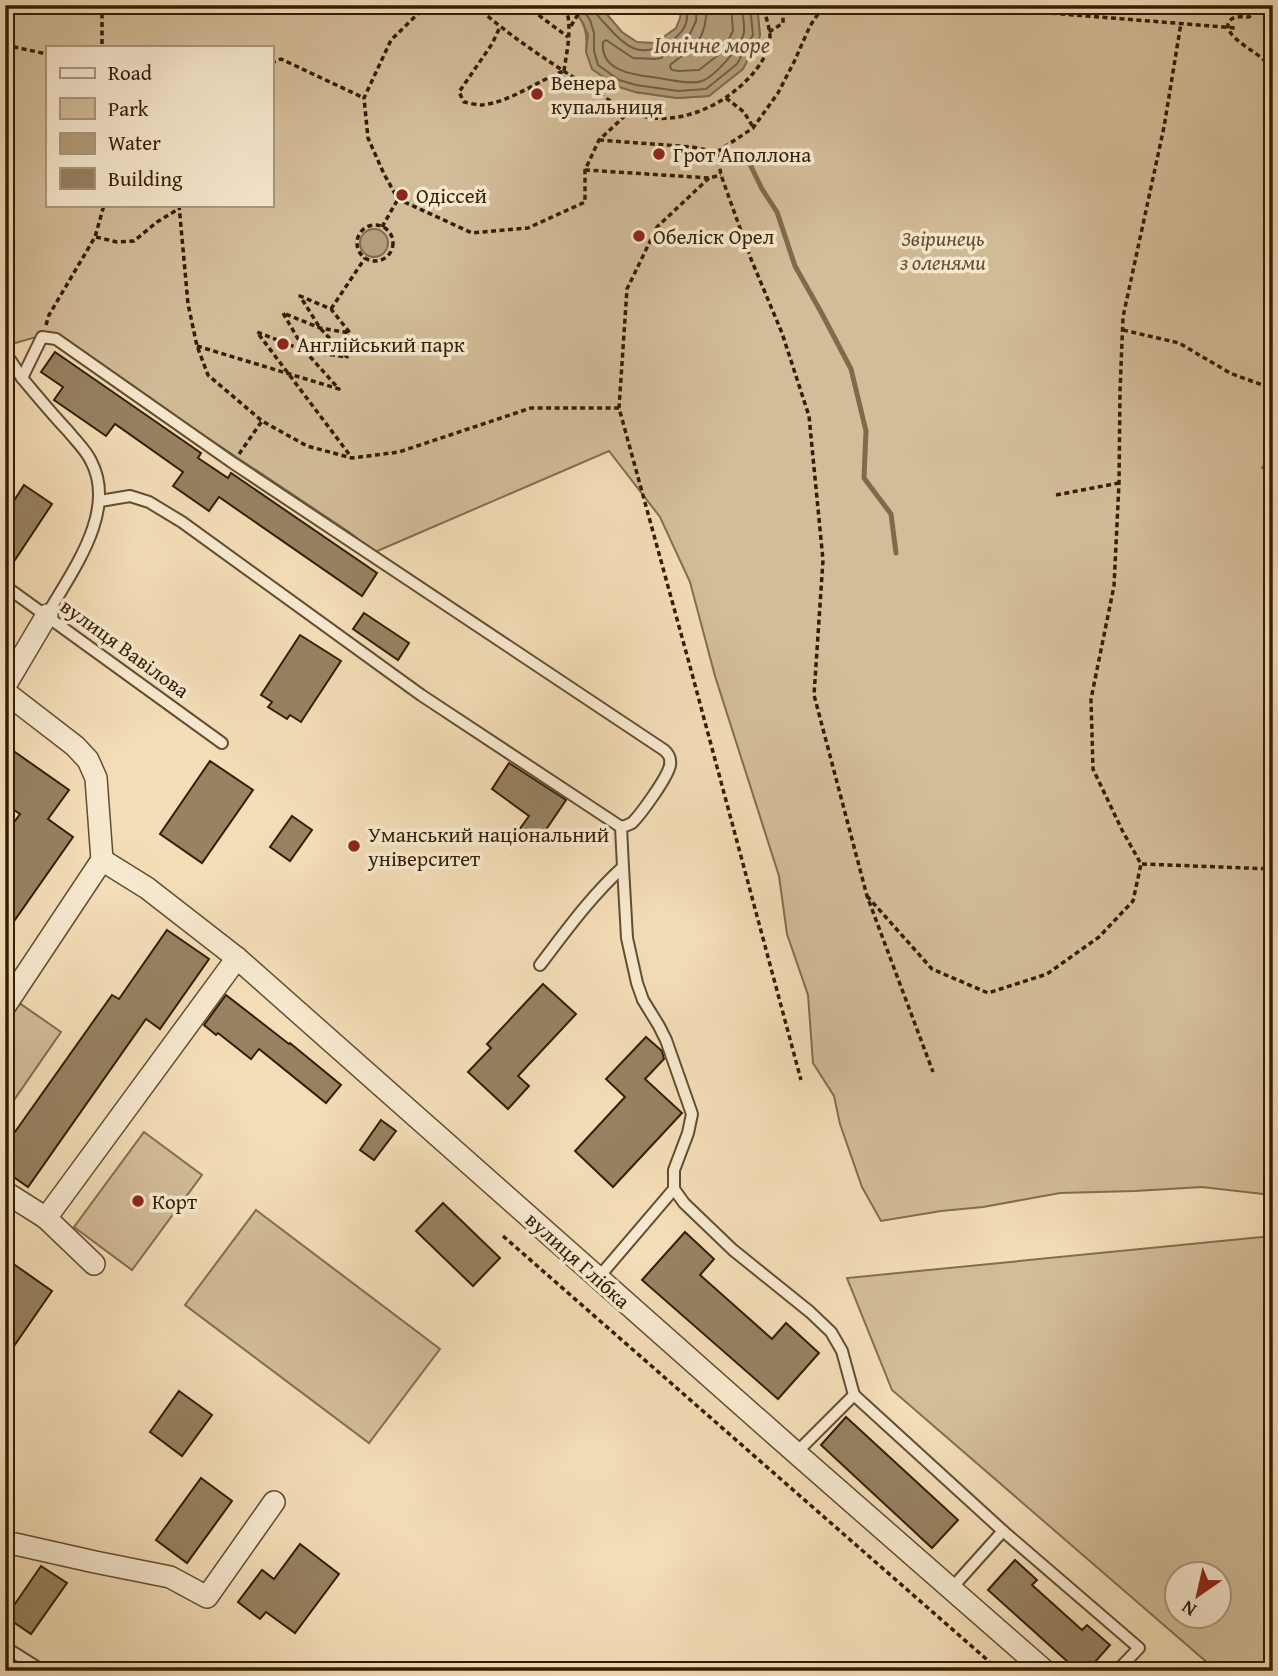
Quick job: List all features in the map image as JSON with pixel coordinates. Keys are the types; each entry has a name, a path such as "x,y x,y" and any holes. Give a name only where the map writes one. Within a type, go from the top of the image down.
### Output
{"street":[{"path":"5,686 47,615"},
{"path":"5,692 75,746 88,760 96,778 102,860 5,1006"},
{"name":"вулиця Глібка","path":"102,860 147,888 237,958 1045,1671"},
{"path":"46,1218 237,958"},
{"path":"5,1192 46,1218 94,1264"},
{"path":"5,1545 15,1544 170,1577 207,1597 274,1502"}],"lane":[{"path":"22,378 42,337 56,339 233,463 664,750 670,756 667,774 630,824 621,827"},
{"path":"5,352 22,378 92,462 100,501 85,549 47,615"},
{"path":"100,501 130,496 149,502 182,522 421,695 621,827"},
{"name":"вулиця Вавілова","path":"5,586 222,743"},
{"path":"621,827 627,938 637,983 643,1000 666,1040 692,1114 674,1170 674,1189 684,1203 733,1250 831,1332 842,1351 855,1395 1003,1531 1139,1648 1117,1671"},
{"path":"540,965 573,922 623,867"},
{"path":"598,1278 674,1189"},
{"path":"796,1453 855,1395"},
{"path":"950,1589 1003,1531"},
{"path":"5,1647 43,1671"}],"path":[{"path":"102,5 102,46"},
{"path":"427,5 391,40 365,99 368,138 398,200 472,233 528,228 585,202 585,170 599,140 629,112"},
{"path":"475,5 500,28 564,71 629,112 653,118 682,117 726,99 743,84 762,61 770,38 765,5"},
{"path":"526,5 568,37"},
{"path":"565,5 570,28"},
{"path":"564,71 570,28 586,5"},
{"path":"769,32 783,23 784,5"},
{"path":"599,140 692,147 717,152 753,128 778,93 810,26 824,6 814,5 812,8 802,5"},
{"path":"950,5 1236,28"},
{"path":"1264,5 1249,17 1236,16 1229,21 1227,27 1231,37 1266,62 1273,76"},
{"path":"867,896 932,969 988,993 1047,974 1100,937 1133,901 1141,864 1093,769 1091,699 1114,586 1123,317 1164,127 1181,23"},
{"path":"500,28 458,92 464,102 480,105 510,97 564,71"},
{"path":"5,46 46,54"},
{"path":"273,62 281,59 365,99"},
{"path":"726,99 744,112 753,128"},
{"path":"659,151 661,144"},
{"path":"717,152 721,175 751,259 782,333 809,416 823,560 814,695 867,896 933,1072"},
{"path":"585,170 709,178 721,175"},
{"path":"709,178 657,227 628,289 619,408 801,1080"},
{"path":"382,227 398,200"},
{"path":"42,337 49,315 94,237 104,206"},
{"path":"180,206 188,304 197,346 208,375 262,421 307,446 352,458 399,452 531,408 619,408"},
{"path":"94,237 117,242 134,242 180,206"},
{"path":"370,226 382,227 391,236 392,250 378,261 369,261 359,253 357,245 360,233 370,226"},
{"path":"331,309 365,258"},
{"path":"197,346 285,372 339,389 305,351 283,313 320,328 350,333 331,309 300,296 320,328 347,357 305,351 257,332 285,372 352,458"},
{"path":"1123,330 1179,343 1230,373 1273,389"},
{"path":"233,463 262,421"},
{"path":"1056,495 1119,483"},
{"path":"1141,864 1273,869"},
{"path":"503,1236 1000,1671"}],"green space":[{"name":"Звіринець з оленями","path":"5,5 571,5 584,27 586,52 635,92 677,98 709,96 760,36 757,5 1273,5 1273,450 1262,468 1273,472 1273,1195 1202,1187 1060,1193 881,1221 862,1187 840,1124 834,1096 813,1063 808,995 787,934 779,876 715,676 690,582 660,517 609,451 375,552 50,333 5,346"},
{"path":"5,993 61,1032 5,1113"},
{"name":"Корт","path":"144,1132 202,1175 132,1270 74,1227"},
{"path":"256,1210 440,1349 369,1443 185,1305"},
{"path":"1273,1236 1273,1671 1217,1671 1170,1630 1232,1630 1232,1560 1162,1560 1162,1623 892,1390 847,1278"}],"water":[{"name":"Іонічне море","path":"571,5 599,5 622,32 637,42 655,43 676,28 682,5 757,5 760,36 743,69 709,96 677,98 635,92 616,86 592,69 586,52 588,35"},
{"path":"374,229 384,233 388,243 384,253 374,257 364,253 360,243 364,233"}],"building":[{"path":"55,352 201,453 198,458 228,478 231,473 377,573 362,596 219,497 209,511 173,486 183,472 115,424 106,436 54,400 63,387 41,372"},
{"path":"24,485 52,504 5,575 5,515"},
{"path":"364,613 409,643 398,660 353,629"},
{"path":"300,635 341,661 301,722 290,715 287,719 268,707 272,702 261,695"},
{"path":"5,745 69,790 48,819 73,837 5,934 5,835 20,814 5,804"},
{"path":"210,761 253,790 202,863 160,834"},
{"path":"509,763 566,800 541,837 536,833 532,838 519,830 529,816 492,789"},
{"path":"292,816 312,830 290,861 270,847"},
{"path":"167,930 209,959 160,1029 146,1019 28,1187 5,1171 5,1146 112,995 119,999"},
{"path":"543,984 576,1014 518,1076 529,1086 508,1109 468,1072 491,1048 487,1044"},
{"path":"226,995 341,1085 326,1103 259,1049 251,1059 204,1025"},
{"path":"646,1037 662,1051 664,1059 645,1079 682,1113 613,1187 575,1151 625,1097 606,1079"},
{"path":"381,1120 396,1131 374,1160 360,1150"},
{"path":"443,1203 500,1258 473,1286 416,1231"},
{"path":"685,1232 714,1259 700,1275 772,1339 786,1323 819,1353 778,1399 642,1280"},
{"path":"5,1258 52,1291 5,1359"},
{"path":"179,1391 212,1415 182,1456 150,1432"},
{"path":"846,1417 958,1520 932,1548 821,1445"},
{"path":"201,1478 232,1501 187,1563 156,1540"},
{"path":"300,1544 339,1574 295,1633 266,1612 260,1619 238,1602 262,1570 274,1579"},
{"path":"1015,1560 1037,1580 1032,1585 1082,1630 1087,1625 1110,1645 1087,1671 1078,1671 988,1590"},
{"path":"41,1566 67,1583 31,1634 6,1617"}],"waterway":[{"path":"746,156 777,212 795,266 851,369 866,431 864,478 891,514 896,553"}],"place":[{"name":"Венера купальниця","path":"537,94"},
{"name":"Грот Аполлона","path":"659,154"},
{"name":"Одіссей","path":"402,195"},
{"name":"Обеліск Орел","path":"639,236"},
{"name":"Англійський парк","path":"283,344"},
{"name":"Уманський національний університет","path":"354,846"},
{"name":"Корт","path":"138,1201"}]}
